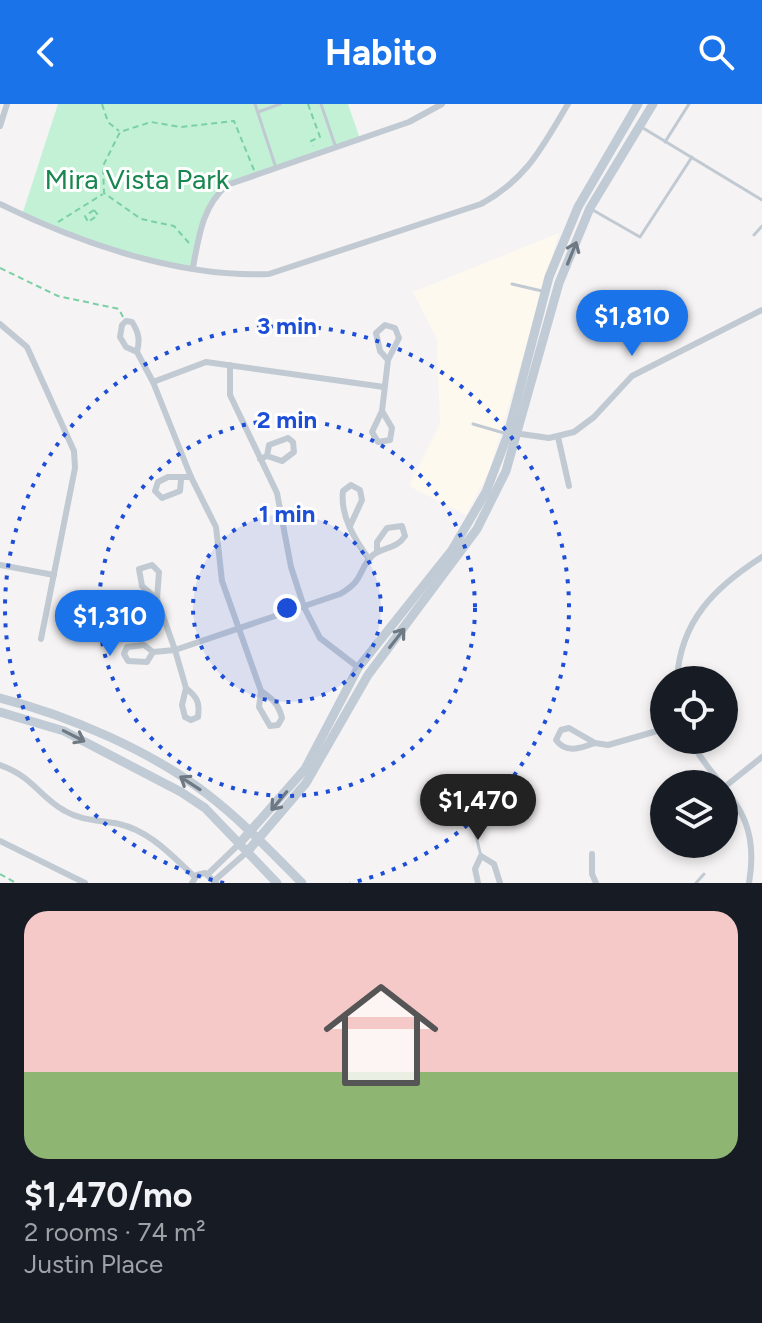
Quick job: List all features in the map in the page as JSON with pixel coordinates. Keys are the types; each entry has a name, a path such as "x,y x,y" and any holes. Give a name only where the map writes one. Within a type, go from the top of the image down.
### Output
{"main road":[{"path":"247,852 317,767 368,675 477,529 506,471 545,292 578,207 638,104"},
{"path":"239,844 305,769 358,668 452,550 486,492 512,434 559,283 590,208 653,104"},
{"path":"0,698 75,720 179,775 206,793 251,832 302,883"},
{"path":"0,712 64,731 181,792 205,808 277,883"}],"street":[{"path":"0,126 7,104"},
{"path":"193,267 204,215 214,196 227,185 409,122 442,104"},
{"path":"0,204 53,231 94,246 243,275 269,274 481,204 504,192 531,165 568,104"},
{"path":"512,434 558,437 588,423 618,388 641,370 762,310"},
{"path":"137,352 140,340 138,331 132,322 126,321 120,337 126,347 137,352 153,382 191,477 216,527 222,581 236,628 261,691 259,707 270,726 278,725 282,718 281,711 271,697 261,691"},
{"path":"0,324 27,347 74,451 75,468 41,639"},
{"path":"382,411 392,428 390,440 378,442 372,432 382,411 388,360 399,338 395,328 385,325 376,333 380,351 388,360"},
{"path":"153,382 206,362 384,387"},
{"path":"230,365 230,395 263,457 277,493 291,567 304,607 320,638 368,675"},
{"path":"558,437 569,486"},
{"path":"288,438 293,442 294,452 282,461 263,457 275,441 288,438"},
{"path":"181,480 191,477"},
{"path":"350,526 362,500 360,490 351,485 342,496 350,526 369,559"},
{"path":"153,652 147,662 136,664 128,661 124,654 127,647 144,645 153,652 175,650 304,607 357,584 369,559 377,551 395,548 406,531 394,525 387,528 377,542 377,551"},
{"path":"679,666 683,643 699,610 719,587 762,557"},
{"path":"0,565 54,575"},
{"path":"157,599 142,586 139,569 152,565 159,572 157,599 186,688 182,705 185,717 191,720 198,717 200,706 186,688"},
{"path":"595,743 573,749 564,748 556,740 561,730 569,728 595,743 608,745 650,733"},
{"path":"700,754 712,770"},
{"path":"738,776 762,757"},
{"path":"0,765 21,772 61,809 73,815 137,830 166,850 193,880 208,874 239,844"},
{"path":"738,804 749,823 753,850 749,883"},
{"path":"0,841 85,883"},
{"path":"208,874 216,882 247,852"},
{"path":"592,854 592,874 596,883"},
{"path":"478,883 475,869 481,856 494,864 500,883"}],"lane":[{"path":"255,104 276,168"},
{"path":"258,112 280,104"},
{"path":"321,104 336,148"},
{"path":"665,142 689,104"},
{"path":"639,126 762,200"},
{"path":"590,208 640,237 692,157"},
{"path":"754,235 762,226"},
{"path":"512,284 545,292"},
{"path":"473,424 512,434"},
{"path":"475,832 481,856"},
{"path":"696,883 704,874"}],"path":[{"path":"102,104 108,122 120,132"},
{"path":"308,104 320,137 311,141 315,155"},
{"path":"104,193 103,166 120,132 151,122 181,127 234,121 256,175"},
{"path":"53,231 58,222 104,193"},
{"path":"104,193 141,219 174,226 189,243 198,245"},
{"path":"83,205 89,213"},
{"path":"0,268 58,296 119,309 126,321"},
{"path":"0,874 16,883"}],"shaded area":[{"path":"559,233 490,469 466,515 409,486 440,424 437,339 413,292"}],"green space":[{"name":"Mira Vista Park","path":"58,104 348,104 360,139 227,185 204,215 193,267 133,255 22,215"}]}
